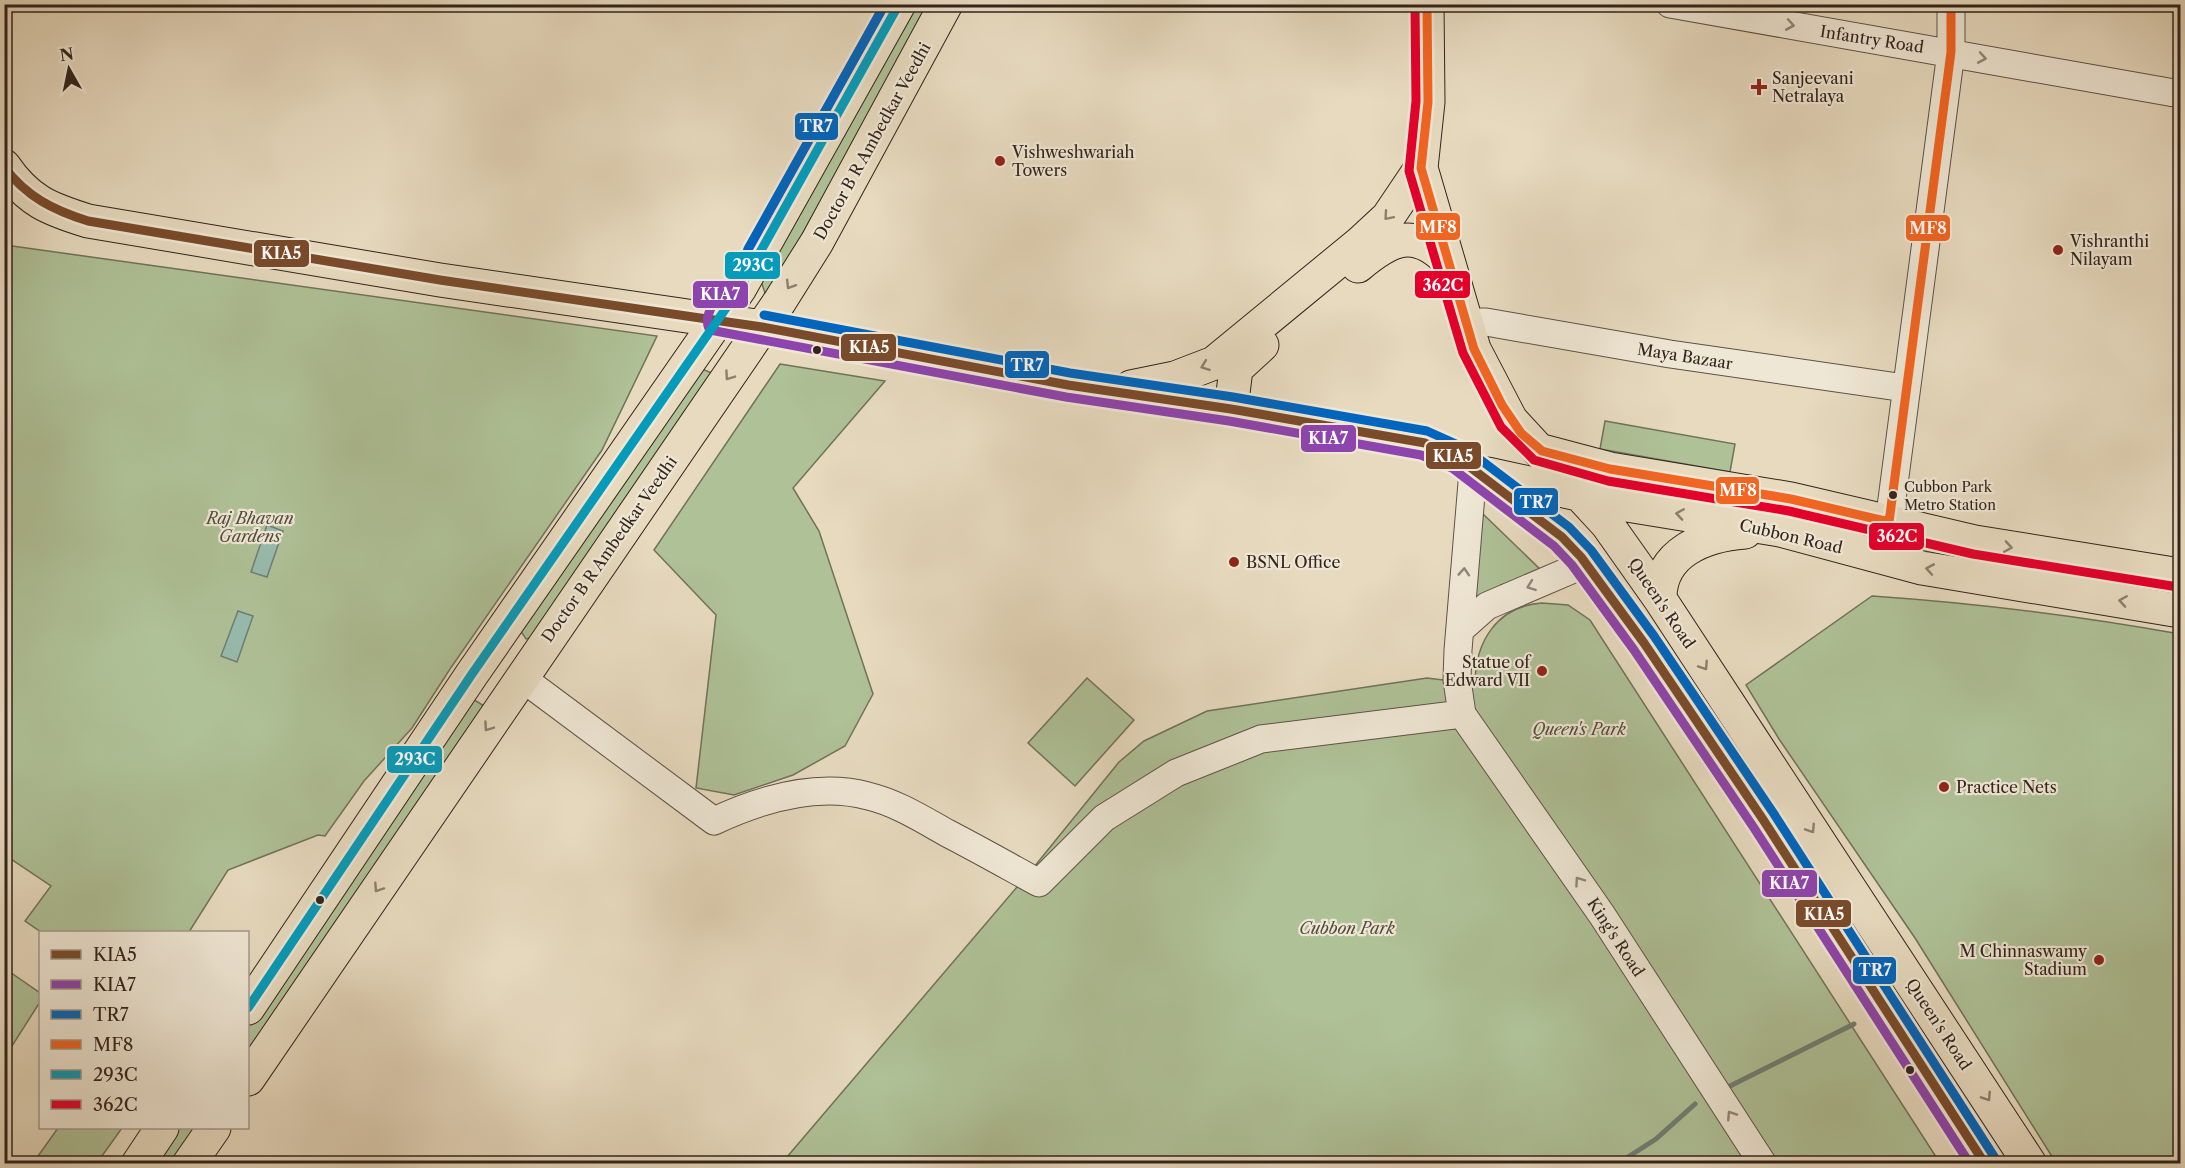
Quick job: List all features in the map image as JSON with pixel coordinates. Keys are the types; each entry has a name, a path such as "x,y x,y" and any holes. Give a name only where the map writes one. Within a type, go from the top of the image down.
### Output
{"main road":[{"path":"249,1007 472,674 651,413 740,288 899,4"},
{"name":"Doctor B R Ambedkar Veedhi","path":"249,1078 762,327 817,242 946,4"},
{"name":"Queen's Road","path":"1427,4 1428,102 1421,168 1465,322 1480,363 1511,420 1607,524 1660,599 2030,1164"},
{"name":"Cubbon Road","path":"4,166 18,185 46,207 88,221 440,280 762,327 1110,391 1232,409 1425,443 1458,458 1562,537 1583,561"},
{"path":"1110,391 1175,378 1214,363 1360,243 1388,217 1421,168"},
{"path":"1232,409 1233,376 1241,363 1371,255 1398,241 1412,238 1432,244 1447,260"},
{"path":"651,311 671,337 674,345 652,384 651,413"},
{"name":"Cubbon Road","path":"1542,451 1610,469 1791,499 1975,542 2181,575"},
{"name":"Cubbon Road","path":"1473,471 1580,495 1780,530 1922,568 2181,611"},
{"path":"1660,599 1660,588 1666,569 1693,546 1724,534 1780,530"},
{"path":"1583,561 1644,643 1764,821 1985,1164"},
{"path":"500,634 522,677"},
{"path":"472,674 522,677"},
{"path":"138,1164 161,1129"},
{"path":"189,1164 213,1129"}],"street":[{"name":"Infantry Road","path":"1670,4 2181,94"},
{"path":"1889,522 1905,388 1952,52 1951,4"},
{"name":"Maya Bazaar","path":"1465,322 1497,323 1670,354 1905,388"},
{"path":"522,677 714,821 753,803 787,795 832,792 867,796 904,809 1039,883 1104,818 1176,773 1261,739 1462,714 1457,680 1473,471"},
{"path":"1460,630 1487,606 1583,561"},
{"name":"King's Road","path":"1462,714 1602,915 1763,1164"}],"green space":[{"path":"912,5 932,5 769,293 765,293 761,281"},
{"name":"Raj Bhavan Gardens","path":"5,245 657,336 602,450 450,669 412,728 364,781 325,836 318,835 228,870 190,931 40,931 25,921 51,886 5,855"},
{"path":"780,364 885,381 793,488 819,531 873,694 845,746 793,775 734,795 696,788 716,615 654,550"},
{"path":"702,369 712,373 534,637 526,639 520,630"},
{"path":"1605,421 1735,444 1730,472 1600,449"},
{"path":"1627,484 2180,587 2180,595 1928,553 1829,526"},
{"path":"1483,514 1543,572 1501,585 1482,599 1472,593"},
{"path":"1872,596 2027,611 2180,634 2180,1163 2056,1163 1915,938 1779,739 1746,685"},
{"name":"Cubbon Park","path":"1542,603 1568,605 1590,620 1940,1163 781,1164 1034,867 1119,762 1144,741 1207,711 1427,678 1475,684 1479,654 1492,629 1513,611"},
{"path":"1087,678 1134,720 1075,786 1028,743"},
{"path":"473,699 484,706 249,1054 249,1026"},
{"path":"7,970 39,992 39,1004 5,1057 4,974"},
{"path":"57,1129 121,1129 97,1163 33,1163"},
{"path":"177,1129 196,1129 173,1163 153,1164"}],"water":[{"path":"267,525 283,531 267,577 251,572"},
{"path":"238,611 253,616 237,662 221,656"}],"waterway":[{"path":"1724,1089 1854,1024"},
{"path":"1617,1164 1656,1139 1695,1104"}],"transit line":[{"name":"KIA7","path":"885,4 730,282 713,305 708,318 710,330 1066,397 1229,421 1421,455 1452,468 1554,546 1572,565 1634,650 1754,828 1970,1164"},
{"name":"TR7","path":"748,249 885,4"},
{"name":"293C","path":"249,1007 472,674 740,288 899,4"},
{"name":"362C","path":"1415,4 1416,101 1409,171 1463,353 1501,427 1534,460 1608,481 1789,511 1973,554 2178,587"},
{"name":"MF8","path":"1427,4 1428,102 1421,168 1474,349 1502,405 1521,433 1542,451 1610,469 1791,499 1889,522 1951,52 1951,4"},
{"name":"KIA5","path":"4,167 31,194 52,207 88,221 440,280 762,327 1068,385 1231,409 1425,443 1458,458 1562,537 1581,557 1644,643 1764,821 1985,1164"},
{"name":"TR7","path":"764,315 1070,373 1233,397 1427,431 1465,448 1569,527 1591,550 1654,636 1774,814 1995,1158"}],"place":[{"name":"Sanjeevani Netralaya","path":"1759,87"},
{"name":"Vishweshwariah Towers","path":"1000,161"},
{"name":"Vishranthi Nilayam","path":"2058,250"},
{"name":"Cubbon Park Metro Station","path":"1893,495"},
{"name":"BSNL Office","path":"1234,562"},
{"name":"Statue of Edward VII","path":"1542,671"},
{"name":"Practice Nets","path":"1944,787"},
{"name":"M Chinnaswamy Stadium","path":"2099,960"}],"park label":[{"name":"Queen's Park","path":"1579,729"}]}
